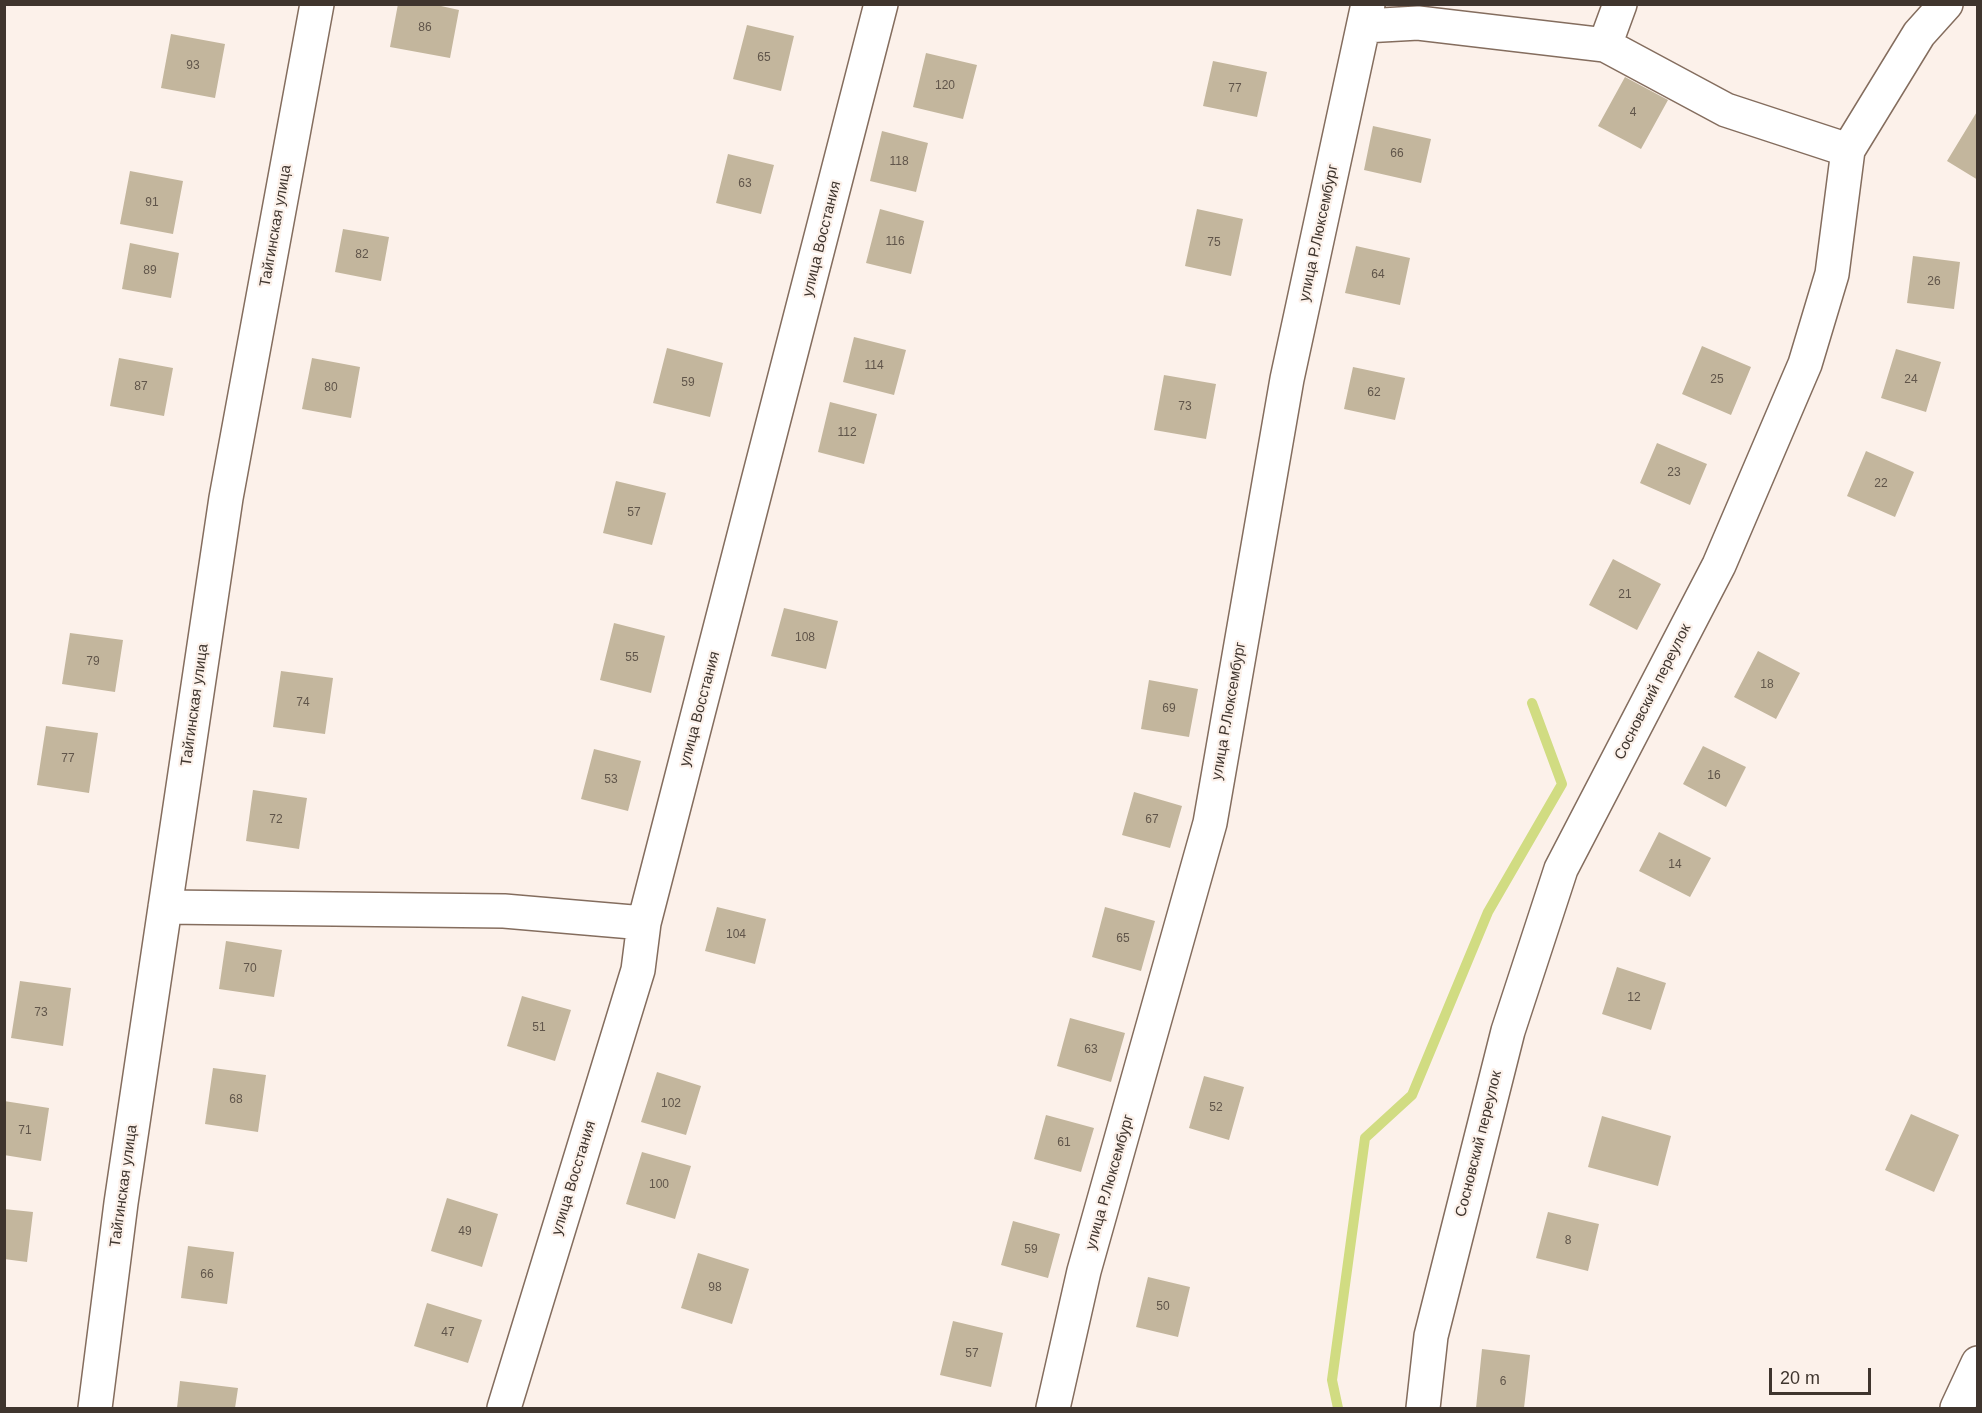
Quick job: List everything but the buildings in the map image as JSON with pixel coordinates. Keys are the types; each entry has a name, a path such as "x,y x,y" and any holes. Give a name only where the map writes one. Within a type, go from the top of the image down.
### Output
{"street":[{"name":"Тайгинская улица","path":"94,1408 226,498 317,4"},
{"name":"улица Восстания","path":"504,1408 638,970 644,923 881,4"},
{"path":"1605,45 1620,4"},
{"name":"Сосновский переулок","path":"1423,1408 1431,1336 1508,1031 1561,869 1719,565 1805,364 1832,274 1848,150 1919,34 1946,4"},
{"path":"1366,15 1605,45 1726,110 1848,150"},
{"name":"улица Р.Люксембург","path":"1053,1408 1084,1271 1210,823 1287,379 1366,15"},
{"path":"165,907 504,911 644,923"},
{"path":"1957,1408 1977,1363"}],"waterway":[{"path":"1338,1408 1332,1380 1365,1138 1412,1095 1488,912 1562,784 1532,703"}]}
